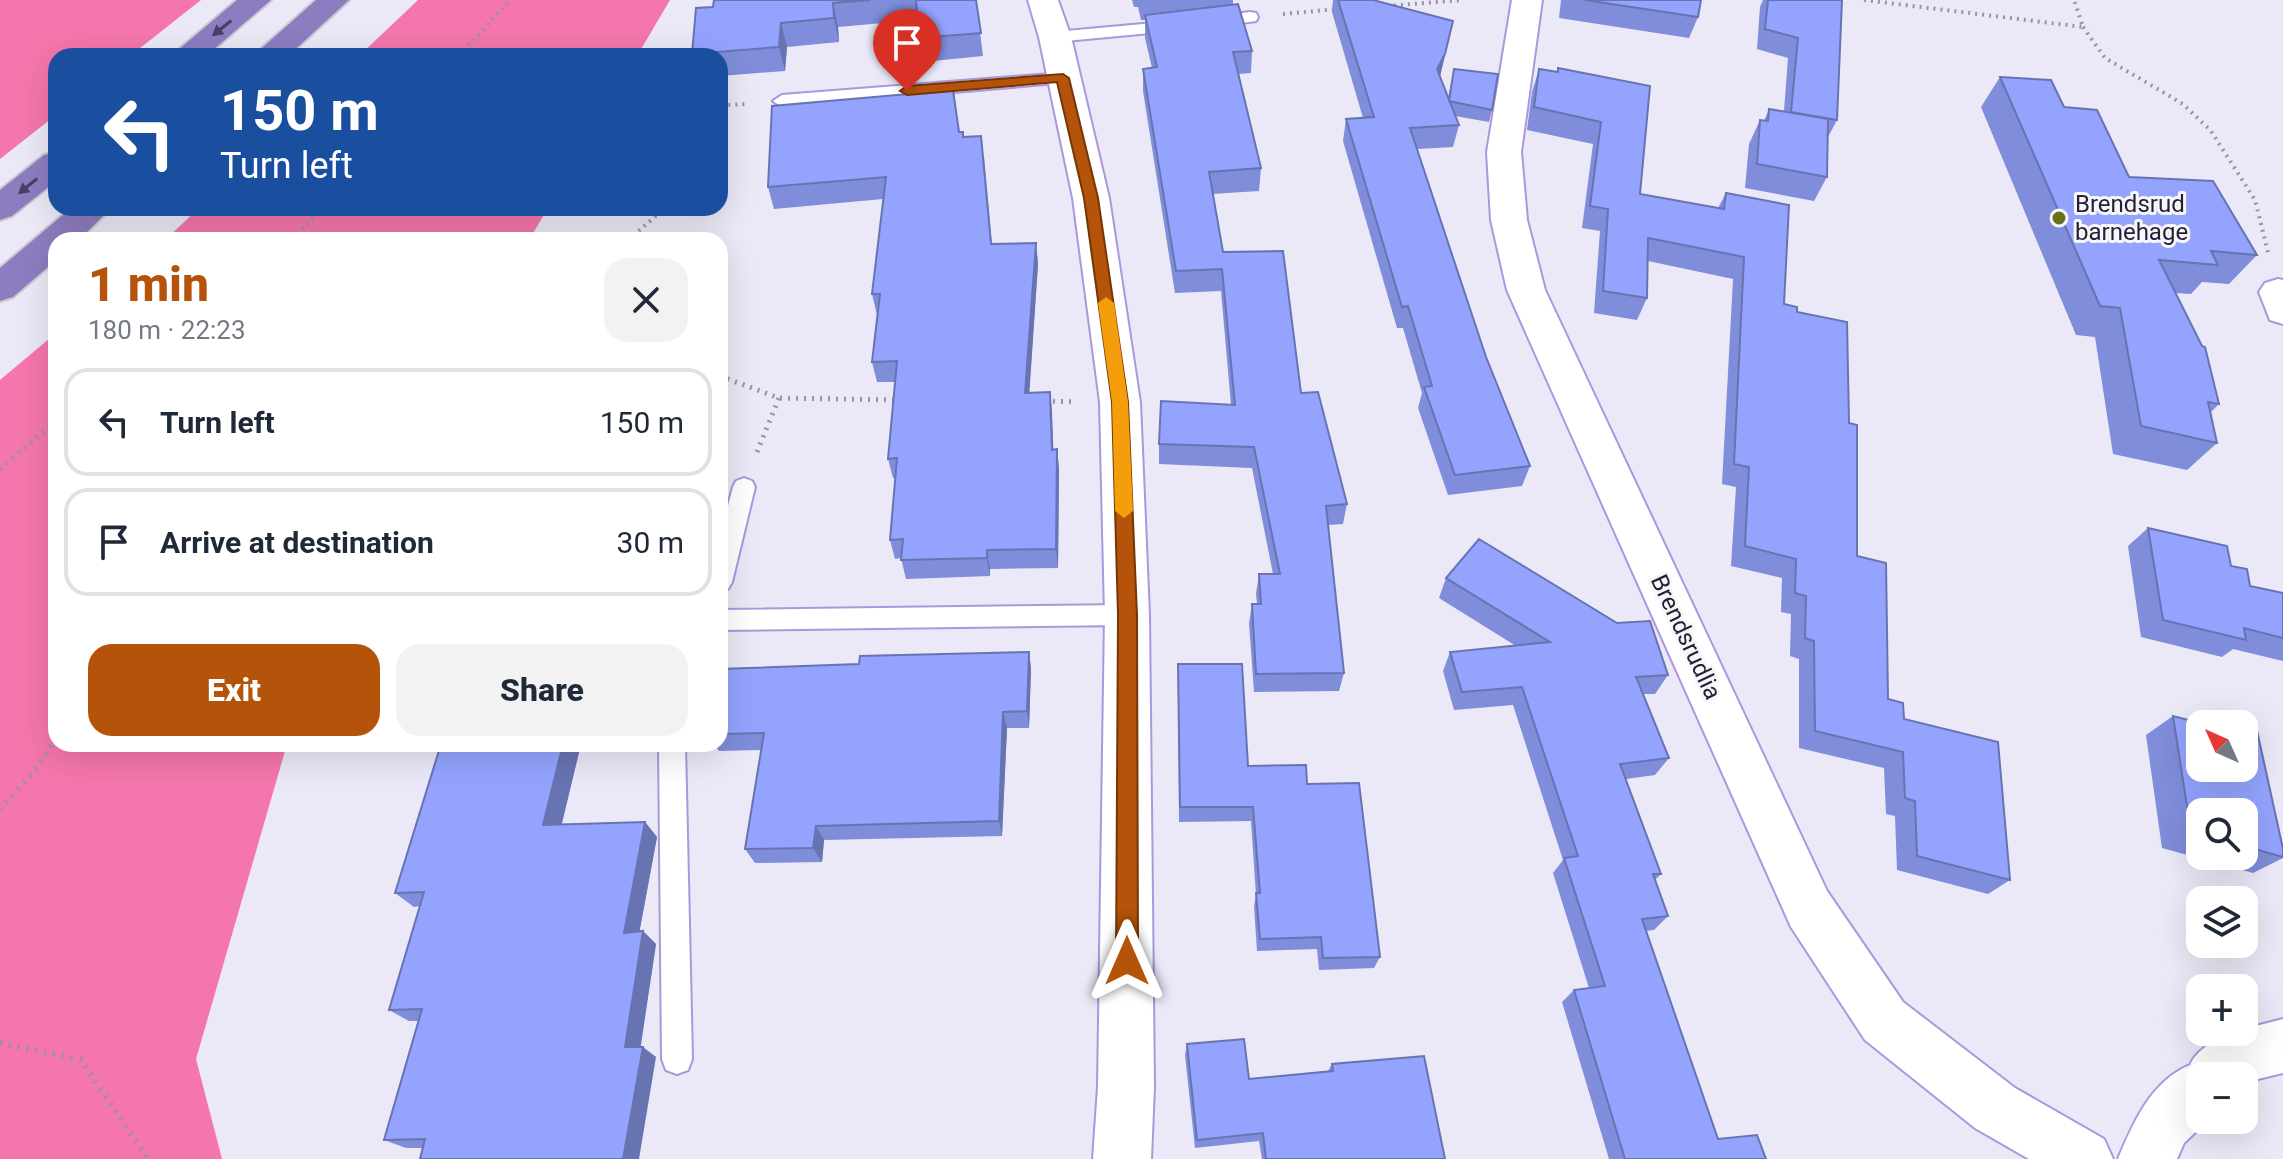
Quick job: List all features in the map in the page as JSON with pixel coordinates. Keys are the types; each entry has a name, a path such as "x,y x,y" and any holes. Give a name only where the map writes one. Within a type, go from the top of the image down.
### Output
{"highway":[{"path":"197,48 256,0"},
{"path":"278,48 334,0"},
{"path":"0,208 48,169"},
{"path":"65,232 84,216"},
{"path":"0,288 48,247"}],"street":[{"name":"Brendsrudlia","path":"1527,0 1504,152 1509,220 1526,290 1809,909 1884,1021 1995,1108 2084,1159"},
{"path":"1054,38 1091,198 1120,402 1127,615 1127,1071 1122,1159"},
{"path":"2235,1062 2272,1046 2283,1046"},
{"path":"2147,1159 2164,1123 2186,1102"}],"lane":[{"path":"782,101 1054,38 1250,17"},
{"path":"728,550 744,487"},
{"path":"728,620 1127,615"},
{"path":"672,752 677,1059"}],"path":[{"path":"466,48 510,0"},
{"path":"1385,6 1463,0"},
{"path":"1864,0 2083,27"},
{"path":"2074,0 2083,27 2105,58 2183,104 2211,131 2255,200 2281,301"},
{"path":"1250,17 1338,9"},
{"path":"728,105 782,101"},
{"path":"300,232 315,216"},
{"path":"637,232 656,216"},
{"path":"728,379 779,398 903,400"},
{"path":"744,487 779,398"},
{"path":"1042,401 1120,402"},
{"path":"0,469 48,428"},
{"path":"0,810 48,751"},
{"path":"0,1043 81,1060 148,1159"}],"shaded area":[{"path":"0,0 201,0 140,48 48,48 48,121 0,159"},
{"path":"418,0 670,0 642,48 367,48"},
{"path":"190,216 543,216 534,232 174,232"},
{"path":"48,340 48,752 285,752 196,1059 222,1159 0,1159 0,380"}],"building":[{"path":"714,0 870,0 833,3 834,18 781,23 779,47 728,51 728,48 693,48 696,8 713,7"},
{"path":"916,0 976,0 981,33 919,38"},
{"path":"1338,0 1373,0 1453,21 1445,54 1437,69 1459,125 1410,128 1486,357 1530,466 1455,475 1424,387 1432,386 1408,306 1402,307 1346,119 1374,117"},
{"path":"1585,0 1701,0 1698,17"},
{"path":"1768,0 1842,0 1837,120 1791,112 1798,38 1765,29"},
{"path":"1238,4 1252,51 1233,52 1261,168 1209,172 1223,252 1283,251 1301,393 1318,392 1347,504 1326,506 1344,673 1256,674 1252,604 1261,604 1259,574 1280,574 1254,447 1159,444 1161,401 1235,405 1222,269 1176,271 1143,69 1157,67 1145,15"},
{"path":"1558,68 1650,86 1640,194 1724,209 1726,193 1789,205 1784,304 1797,307 1797,312 1847,322 1849,423 1857,425 1857,556 1886,563 1888,699 1903,703 1904,719 1998,742 2010,880 1917,856 1915,801 1905,798 1903,752 1815,731 1814,641 1805,638 1806,596 1795,593 1796,559 1745,546 1749,467 1734,464 1744,257 1648,238 1647,298 1603,291 1608,209 1590,206 1601,122 1534,107 1539,69 1558,72"},
{"path":"1454,69 1498,74 1492,110 1449,101"},
{"path":"2000,77 2051,80 2064,107 2097,110 2129,177 2213,181 2257,255 2211,251 2218,265 2159,260 2205,347 2219,404 2208,402 2217,443 2141,426 2120,308 2100,306"},
{"path":"953,90 959,132 963,132 963,137 981,136 991,244 1036,243 1025,393 1050,392 1052,450 1057,449 1056,549 987,550 987,558 901,560 903,539 890,540 897,458 888,459 897,361 872,362 880,294 872,294 886,177 768,187 772,106"},
{"path":"1769,109 1828,119 1827,177 1757,164 1760,120 1768,121"},
{"path":"2148,528 2227,546 2231,566 2247,569 2250,586 2283,593 2283,638 2244,628 2246,640 2163,620"},
{"path":"1479,539 1617,623 1650,621 1668,675 1636,677 1669,758 1620,764 1661,874 1653,874 1668,916 1642,919 1718,1139 1757,1135 1766,1159 1625,1159 1574,990 1605,986 1564,858 1578,856 1522,687 1462,692 1450,652 1550,642 1446,578"},
{"path":"1029,652 1027,711 1003,712 999,821 816,826 813,848 745,849 764,733 728,734 728,669 859,664 860,656"},
{"path":"1178,664 1242,664 1248,766 1306,765 1307,784 1359,783 1380,957 1323,958 1321,937 1260,939 1256,893 1260,893 1253,807 1180,807"},
{"path":"2173,716 2186,719 2186,782 2258,782 2258,735 2283,857 2258,850 2258,798 2186,800"},
{"path":"439,752 561,752 543,825 645,822 624,933 643,931 625,1047 643,1047 623,1159 420,1159 425,1139 384,1140 422,1009 389,1010 424,892 395,893"},
{"path":"1244,1039 1249,1079 1333,1071 1332,1064 1424,1056 1445,1159 1266,1159 1263,1133 1197,1140 1187,1044"}],"slow traffic":[{"path":"1106,303 1120,402 1124,511"}],"place":[{"name":"Brendsrud barnehage","path":"2059,218"}],"route":[{"path":"907,91 1063,78 1091,198 1120,402 1127,615 1127,961"}]}
